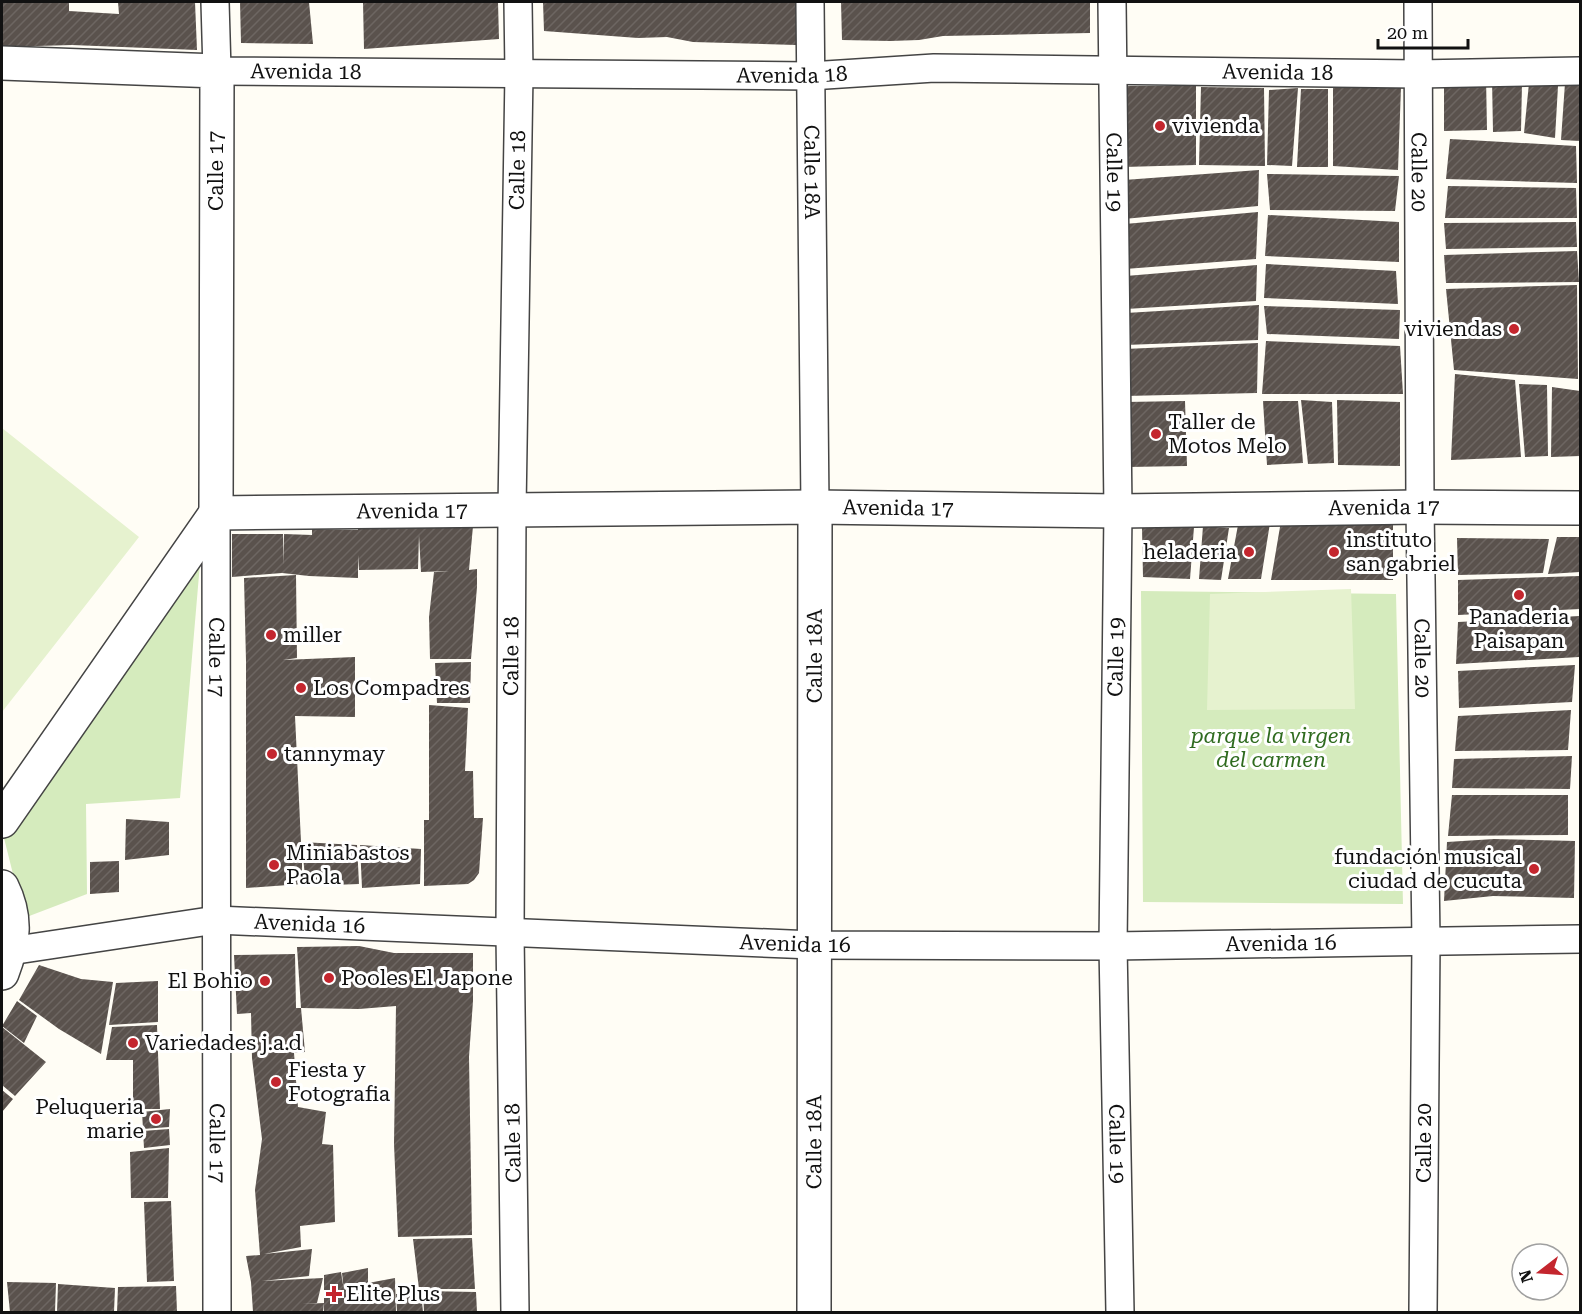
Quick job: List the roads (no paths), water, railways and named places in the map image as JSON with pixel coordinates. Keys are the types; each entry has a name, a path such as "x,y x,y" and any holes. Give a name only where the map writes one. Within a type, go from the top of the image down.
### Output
{"street":[{"name":"Calle 17","path":"215,2 217,71 217,1312"},
{"name":"Calle 18","path":"515,1312 510,933 518,2"},
{"name":"Calle 18A","path":"810,2 815,507 814,1312"},
{"name":"Calle 19","path":"1112,2 1118,511 1113,946 1120,1312"},
{"name":"Calle 20","path":"1418,2 1420,507 1426,941 1423,1312"},
{"name":"Avenida 18","path":"2,63 217,71 810,76 933,68 1418,74 1581,71"},
{"name":"Avenida 17","path":"216,513 815,507 1118,511 1420,507 1581,508"},
{"path":"2,821 216,513"},
{"path":"2,887 8,899 13,925 6,962"},
{"name":"Avenida 16","path":"6,962 216,920 813,945 1113,946 1581,939"}],"place":[{"name":"vivienda","path":"1160,126"},
{"name":"viviendas","path":"1514,329"},
{"name":"Taller de Motos Melo","path":"1156,434"},
{"name":"heladeria","path":"1249,552"},
{"name":"instituto san gabriel","path":"1334,552"},
{"name":"Panaderia Paisapan","path":"1519,595"},
{"name":"miller","path":"271,635"},
{"name":"Los Compadres","path":"301,688"},
{"name":"tannymay","path":"272,754"},
{"name":"Miniabastos Paola","path":"274,865"},
{"name":"fundación musical ciudad de cucuta","path":"1534,869"},
{"name":"Pooles El Japone","path":"329,978"},
{"name":"El Bohio","path":"265,981"},
{"name":"Variedades j.a.d","path":"133,1043"},
{"name":"Fiesta y Fotografia","path":"276,1082"},
{"name":"Peluqueria marie","path":"156,1119"},
{"name":"Elite Plus","path":"334,1294"}],"park label":[{"name":"parque la virgen del carmen","path":"1271,748"}]}
